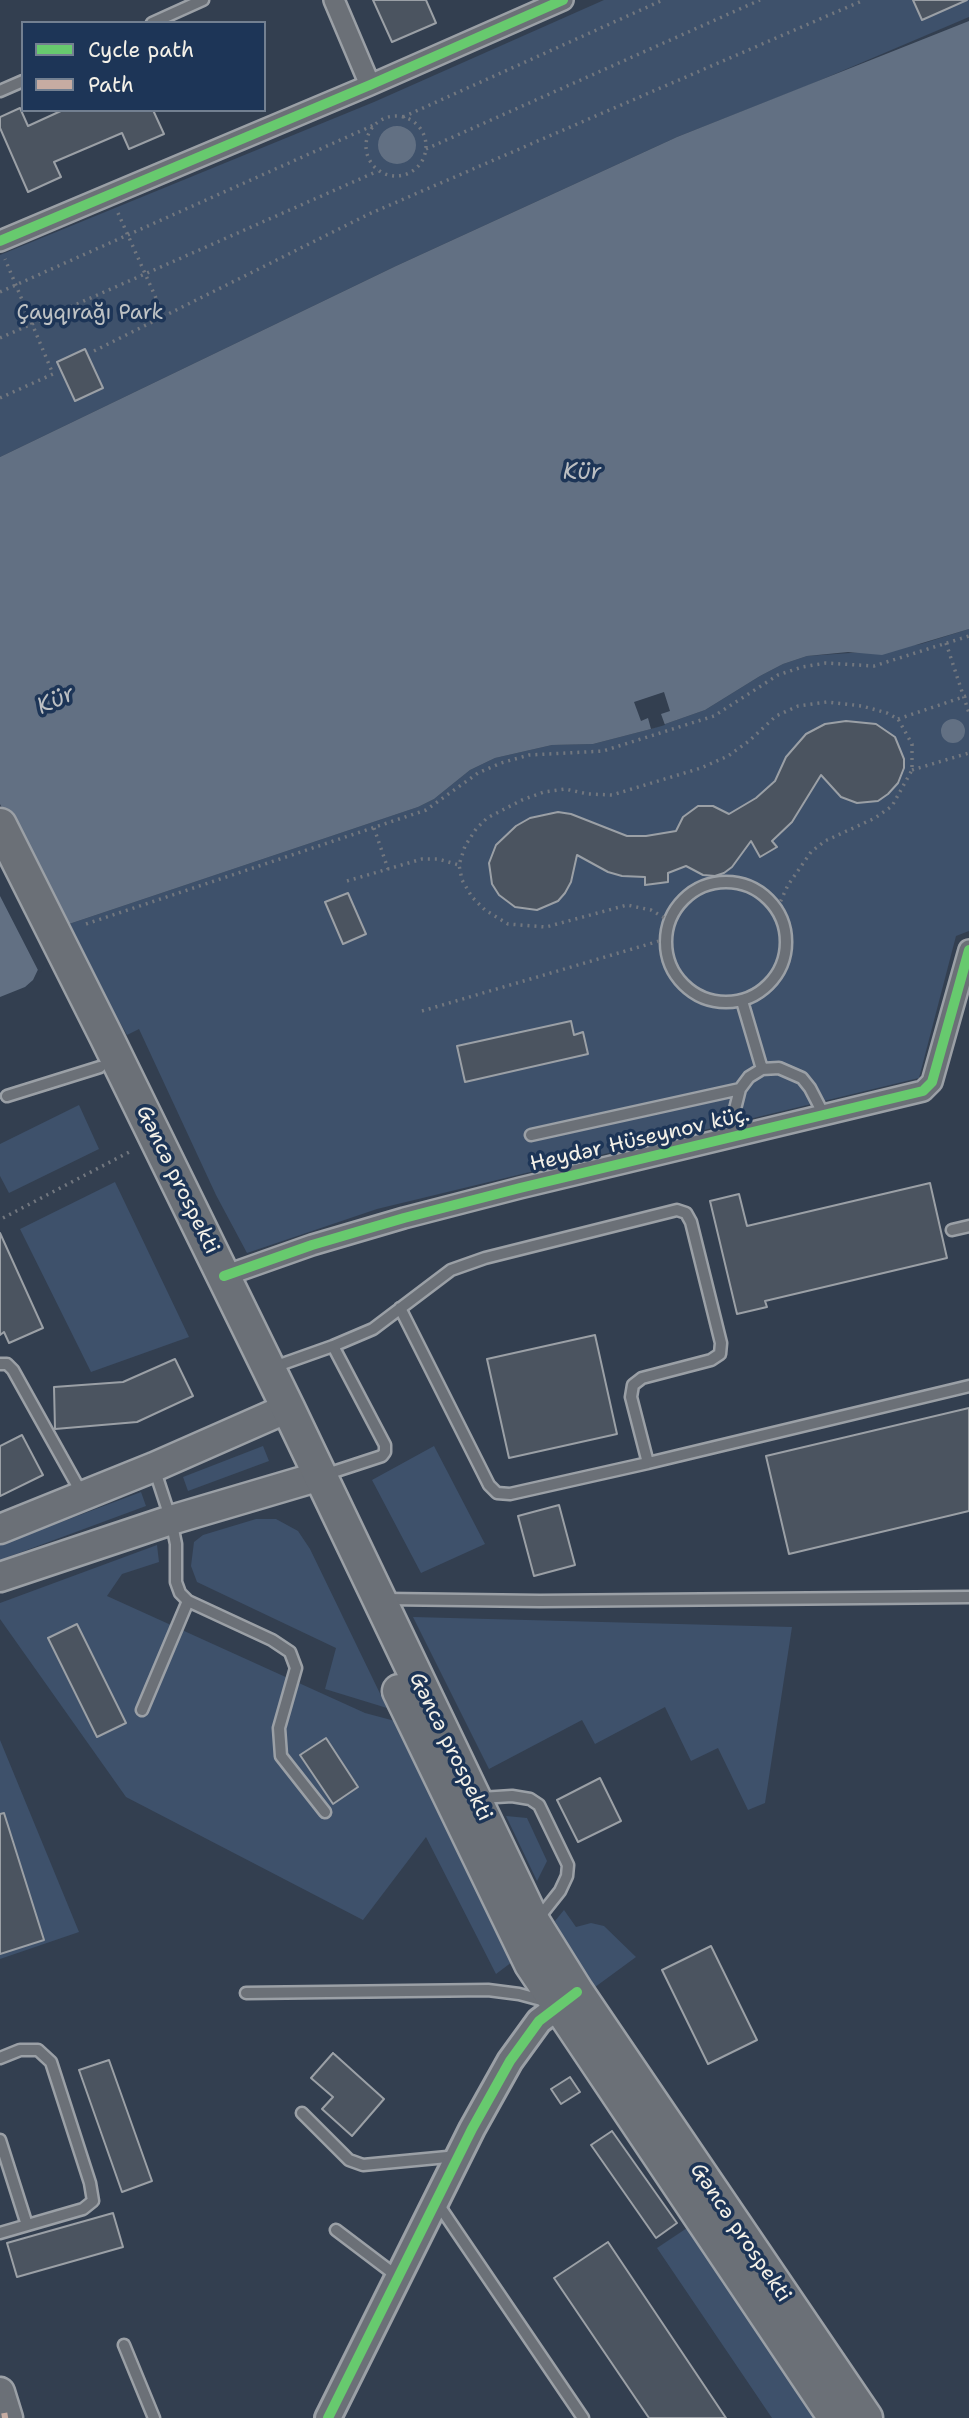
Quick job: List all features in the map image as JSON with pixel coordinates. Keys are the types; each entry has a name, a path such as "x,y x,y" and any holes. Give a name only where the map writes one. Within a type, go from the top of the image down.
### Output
{"main road":[{"path":"0,825 98,1049"},
{"path":"0,867 98,1049"},
{"name":"Gəncə prospekti","path":"98,1049 138,1147 278,1413 310,1480 515,1934 568,1999 866,2418"},
{"name":"Gəncə prospekti","path":"98,1049 224,1276 269,1369 278,1413"},
{"path":"0,1530 278,1413"},
{"path":"0,1577 171,1520 310,1480"},
{"name":"Gəncə prospekti","path":"310,1480 378,1599 475,1798 568,1999 835,2418"}],"street":[{"path":"334,0 370,85"},
{"path":"1,248 563,0"},
{"name":"Heydər Hüseynov küç.","path":"224,1276 312,1245 404,1218 923,1091 932,1082 969,950"},
{"path":"328,2418 458,2155 521,2043 540,2021 568,1999"}],"lane":[{"path":"156,21 203,0"},
{"path":"0,91 21,82"},
{"path":"729,882 748,886 764,895 776,909 784,927 786,946 783,964 773,980 759,993 742,1001 723,1003 705,999 688,989 676,975 668,958 666,939 670,921 680,904 694,892 711,884 729,882"},
{"path":"742,1001 762,1069"},
{"path":"7,1096 98,1049"},
{"path":"736,1137 734,1113 740,1089 749,1077 762,1069 779,1068 802,1078 824,1116"},
{"path":"531,1135 740,1089"},
{"path":"269,1369 373,1329 451,1270 485,1258 677,1210 686,1213 691,1222 721,1343 720,1354 711,1360 642,1378 633,1385 631,1397 648,1463"},
{"path":"952,1230 969,1226"},
{"path":"400,1308 489,1485 497,1493 510,1494 648,1463 969,1386"},
{"path":"310,1480 382,1456 385,1452 385,1445 333,1346"},
{"path":"0,1364 7,1364 13,1370 83,1496"},
{"path":"154,1467 176,1544 176,1582 180,1592 187,1601 272,1640 290,1652 296,1668 279,1728 281,1756 325,1812"},
{"path":"378,1599 540,1601 969,1597"},
{"path":"142,1710 187,1601"},
{"path":"475,1798 512,1796 530,1799 539,1805 568,1865 567,1876 560,1891 534,1923"},
{"path":"246,1993 488,1990 568,1999"},
{"path":"0,2058 20,2050 38,2050 51,2062 90,2183 93,2201 83,2209 0,2232"},
{"path":"302,2113 349,2160 363,2165 458,2155"},
{"path":"0,2140 27,2225"},
{"path":"436,2201 583,2418"},
{"path":"336,2230 398,2277"},
{"path":"124,2345 154,2418"}],"path":[{"path":"403,117 663,0"},
{"path":"426,149 760,0"},
{"path":"94,351 369,214 864,0"},
{"path":"0,292 374,125 383,118 403,117 413,121 420,129 425,138 426,149 417,168 409,174 398,176 378,171 371,164 365,144 374,125"},
{"path":"0,338 378,171"},
{"path":"116,208 164,316"},
{"path":"0,398 53,374 1,248"},
{"path":"86,924 426,810 478,773 501,763 529,755 603,751 714,716 778,675 802,667 826,663 874,666 969,636"},
{"path":"946,643 966,696 969,713"},
{"path":"898,719 966,696"},
{"path":"670,921 651,910 627,905 546,927 508,924 485,910 472,897 462,880 459,865 465,846 476,829 487,818 523,800 544,792 565,789 612,795 701,768 728,756 776,716 798,706 827,702 862,706 898,719 912,744 912,770 892,806 875,818 825,841 811,852 788,884 776,909"},
{"path":"912,770 969,753"},
{"path":"374,828 388,869"},
{"path":"347,881 422,859 438,859 459,865"},
{"path":"422,1011 666,939"},
{"path":"3,1219 138,1147"}],"green space":[{"name":"Çayqırağı Park","path":"604,0 969,0 969,17 677,137 396,266 0,457 0,255 374,102"},
{"path":"969,629 969,931 956,936 919,1078 377,1209 247,1253 216,1195 139,1029 127,1035 81,954 69,924 418,807 434,799 470,770 495,758 552,745 593,744 651,729 705,710 760,676 807,656 921,644"},
{"path":"79,1105 99,1149 9,1193 0,1176 0,1144"},
{"path":"115,1182 189,1337 91,1372 20,1229"},
{"path":"263,1446 269,1461 188,1491 183,1477"},
{"path":"434,1446 485,1544 421,1573 372,1480"},
{"path":"141,1492 146,1506 0,1560 0,1545"},
{"path":"256,1519 276,1519 298,1531 310,1549 387,1708 325,1689 336,1648 197,1582 191,1566 194,1542 203,1535"},
{"path":"157,1545 159,1562 122,1574 107,1596 365,1713 395,1721 512,1962 496,1974 426,1837 363,1920 126,1797 0,1619 0,1603"},
{"path":"413,1617 792,1627 765,1803 748,1810 718,1748 691,1761 665,1707 595,1744 582,1720 489,1769"},
{"path":"0,1740 79,1932 0,1959"},
{"path":"506,1816 527,1818 547,1861 537,1881"},
{"path":"564,1910 576,1927 591,1923 604,1926 636,1957 591,1990 555,1921"},
{"path":"687,2228 815,2418 772,2418 657,2248"}],"water":[{"name":"Kür","path":"969,21 969,629 882,655 848,652 807,656 760,676 705,710 651,729 593,744 552,745 495,758 470,770 434,799 418,807 69,924 52,940 33,980 25,987 0,997 0,457 396,266 677,137"},
{"path":"397,126 411,131 416,145 411,159 397,164 383,159 378,145 383,131"},
{"path":"953,719 962,722 965,731 962,740 953,743 944,740 941,731 944,722"}],"pier":[{"path":"664,692 670,711 661,714 665,725 651,729 648,718 641,721 634,702"},
{"path":"0,804 64,931 55,942 40,974 0,896"}],"building":[{"path":"373,0 426,0 436,23 392,42"},
{"path":"913,0 967,0 922,20"},
{"path":"20,108 28,126 59,112 154,112 164,134 129,149 122,133 54,162 61,177 28,192 0,128 0,117"},
{"path":"85,349 103,388 75,401 57,362"},
{"path":"846,721 876,724 895,737 904,759 904,768 898,783 878,801 857,803 841,797 821,775 792,822 772,841 777,847 760,857 751,841 732,867 724,873 715,876 703,875 686,866 668,873 668,882 645,885 645,877 608,872 577,855 571,882 565,893 558,901 537,910 515,907 499,895 492,884 489,863 496,845 516,826 530,818 558,812 571,814 627,836 676,831 683,817 698,806 713,806 729,814 756,798 775,781 786,757 806,734 825,724"},
{"path":"348,893 366,934 343,944 325,902"},
{"path":"571,1021 574,1035 583,1032 588,1054 465,1082 457,1046"},
{"path":"930,1183 947,1258 765,1301 767,1307 737,1314 710,1201 739,1194 747,1226"},
{"path":"0,1233 43,1328 9,1343 4,1332 0,1335"},
{"path":"595,1335 617,1434 509,1458 487,1359"},
{"path":"175,1359 193,1396 137,1422 55,1429 54,1387 123,1382"},
{"path":"969,1408 969,1511 789,1554 766,1456"},
{"path":"22,1435 43,1475 0,1496 0,1446"},
{"path":"559,1505 575,1565 534,1576 518,1516"},
{"path":"77,1624 126,1723 97,1737 48,1638"},
{"path":"326,1738 358,1787 333,1804 300,1755"},
{"path":"600,1778 621,1821 578,1842 557,1800"},
{"path":"4,1813 44,1940 0,1954 0,1814"},
{"path":"711,1946 757,2040 708,2064 662,1970"},
{"path":"333,2053 384,2099 352,2136 322,2109 333,2097 311,2078"},
{"path":"109,2060 152,2181 122,2192 79,2070"},
{"path":"570,2077 580,2092 561,2104 551,2089"},
{"path":"612,2131 677,2223 656,2238 591,2145"},
{"path":"113,2213 123,2247 17,2277 7,2243"},
{"path":"608,2242 726,2418 649,2418 554,2278"}],"marked path":[{"path":"2,2418 8,2417"}],"cycle path":[{"path":"0,241 370,85 563,0"},
{"path":"224,1276 312,1245 404,1218 923,1091 932,1082 969,950"},
{"path":"328,2418 472,2129 510,2061 539,2021 577,1992"}]}
